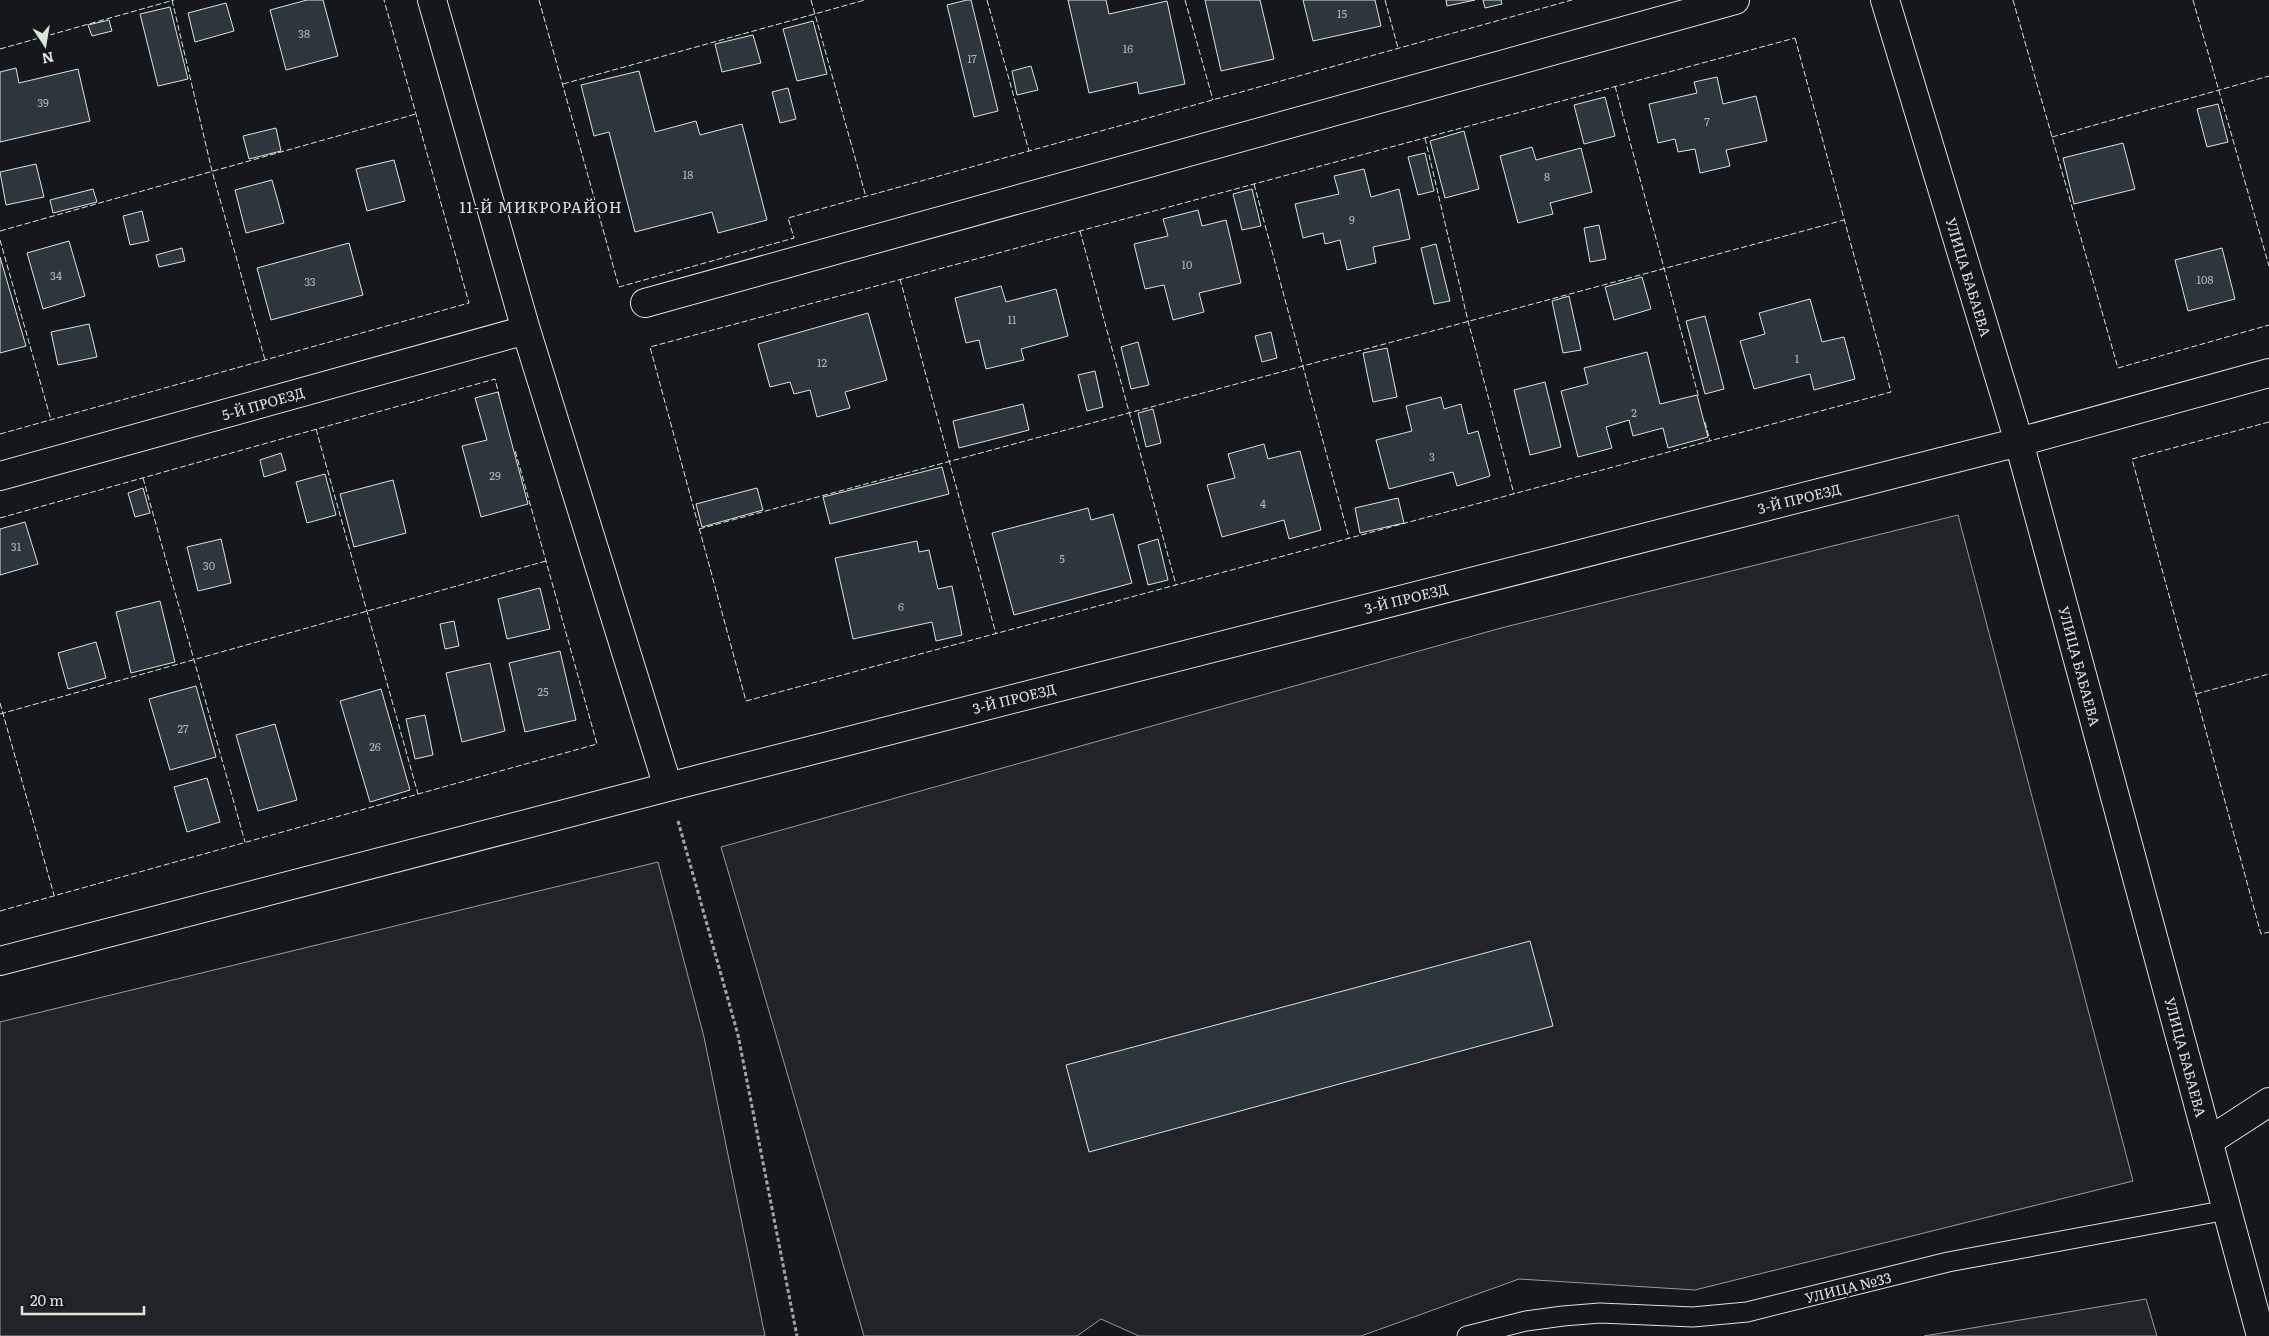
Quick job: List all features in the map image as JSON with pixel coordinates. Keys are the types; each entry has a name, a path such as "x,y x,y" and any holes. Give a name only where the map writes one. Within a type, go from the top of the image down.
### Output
{"street":[{"path":"432,0 526,330 668,787"},
{"path":"645,303 1735,0"},
{"name":"УЛИЦА БАБАЕВА","path":"1885,0 2019,442 2209,1141 2260,1336"},
{"name":"5-Й ПРОЕЗД","path":"0,476 526,330"},
{"name":"3-Й ПРОЕЗД","path":"0,961 794,754 2019,442 2269,373"},
{"path":"2209,1141 2269,1102"}],"lane":[{"name":"УЛИЦА №33","path":"1467,1336 1526,1321 1562,1316 1600,1313 1693,1317 1747,1312 1948,1262 2227,1210"}],"path":[{"path":"668,787 738,1035 797,1336"}],"shaded area":[{"path":"1958,515 2133,1181 1695,1290 1519,1279 1361,1336 1139,1336 1101,1319 1077,1336 864,1336 721,847 1501,628"},
{"path":"658,862 704,1037 765,1336 0,1336 0,1022"},
{"path":"2146,1299 2157,1336 1924,1336"}],"building":[{"path":"307,0 323,0 338,56 286,70 270,10"},
{"path":"971,0 998,111 974,117 947,5"},
{"path":"1068,0 1106,0 1109,14 1167,1 1185,84 1139,94 1137,82 1089,93"},
{"path":"1205,0 1260,0 1274,59 1221,71"},
{"path":"1303,0 1375,0 1381,26 1313,41"},
{"path":"1446,0 1475,0 1447,6"},
{"path":"1483,0 1501,0 1502,4 1485,8"},
{"path":"226,3 234,31 195,42 188,13"},
{"path":"170,7 188,79 158,86 140,14"},
{"path":"109,20 112,31 92,36 88,25"},
{"path":"813,21 827,74 797,81 783,29"},
{"path":"753,35 761,63 722,72 715,44"},
{"path":"1031,66 1038,90 1017,95 1012,71"},
{"path":"16,68 19,83 78,69 90,121 0,142 0,72"},
{"path":"639,71 655,132 696,121 700,135 742,124 767,220 718,233 712,212 635,232 609,132 594,136 581,85"},
{"path":"1717,77 1723,104 1756,96 1767,141 1726,150 1730,166 1700,173 1695,149 1678,152 1675,139 1658,143 1649,104 1697,93 1694,82"},
{"path":"788,88 796,119 780,123 772,92"},
{"path":"1605,97 1615,136 1584,144 1574,105"},
{"path":"2218,104 2228,142 2207,147 2197,109"},
{"path":"276,128 281,151 249,159 243,136"},
{"path":"1464,131 1479,189 1445,198 1430,141"},
{"path":"2123,143 2135,189 2074,204 2063,158"},
{"path":"1532,147 1536,160 1581,148 1592,192 1550,203 1553,214 1518,223 1500,156"},
{"path":"1425,153 1434,191 1418,195 1408,157"},
{"path":"394,160 405,201 367,211 356,169"},
{"path":"36,164 44,197 6,205 0,172"},
{"path":"1364,169 1371,197 1399,189 1410,239 1373,247 1376,263 1347,270 1340,240 1325,244 1323,233 1303,238 1295,204 1339,194 1334,176"},
{"path":"272,180 284,223 246,233 235,190"},
{"path":"93,189 97,202 53,213 50,200"},
{"path":"1252,189 1261,226 1242,230 1233,194"},
{"path":"1198,210 1202,226 1226,220 1241,283 1199,293 1204,312 1173,320 1164,285 1145,289 1134,244 1168,236 1163,219"},
{"path":"142,211 149,241 130,245 123,216"},
{"path":"1599,225 1606,259 1590,262 1584,228"},
{"path":"69,241 85,296 43,309 27,253"},
{"path":"349,243 363,295 271,320 257,268"},
{"path":"1436,244 1450,301 1434,304 1421,248"},
{"path":"182,248 185,261 159,267 156,255"},
{"path":"2222,248 2235,299 2188,311 2175,260"},
{"path":"0,257 26,346 0,353"},
{"path":"1642,277 1651,309 1614,320 1605,287"},
{"path":"1001,286 1006,302 1056,289 1068,336 1021,349 1024,360 986,369 979,340 966,343 955,298"},
{"path":"1569,296 1581,350 1563,353 1552,301"},
{"path":"1810,299 1822,342 1844,337 1855,379 1814,390 1810,374 1754,389 1740,341 1765,334 1759,313"},
{"path":"868,313 887,380 845,392 850,408 817,417 810,390 794,394 790,382 770,387 758,344"},
{"path":"1705,316 1724,389 1705,394 1686,321"},
{"path":"89,324 97,357 58,365 51,332"},
{"path":"1271,332 1277,358 1262,362 1255,336"},
{"path":"1138,342 1149,385 1131,389 1121,347"},
{"path":"1387,348 1397,397 1373,402 1363,353"},
{"path":"1647,352 1660,404 1697,395 1708,437 1668,448 1663,428 1633,436 1629,420 1606,427 1612,448 1578,457 1561,391 1588,384 1584,368"},
{"path":"1095,371 1103,407 1087,411 1078,375"},
{"path":"1545,382 1561,447 1530,455 1514,390"},
{"path":"498,392 528,504 481,517 462,446 487,440 475,398"},
{"path":"1441,397 1444,409 1461,404 1468,434 1478,431 1490,476 1457,486 1453,472 1389,489 1376,440 1412,431 1406,406"},
{"path":"1023,404 1029,430 959,448 953,421"},
{"path":"1153,409 1161,443 1146,447 1138,413"},
{"path":"1264,444 1268,459 1300,451 1321,530 1289,539 1284,520 1222,537 1207,485 1235,478 1228,454"},
{"path":"281,453 286,470 264,477 260,460"},
{"path":"942,467 949,494 830,524 823,497"},
{"path":"325,474 336,515 307,523 296,482"},
{"path":"393,480 406,533 354,547 340,494"},
{"path":"143,488 150,513 135,517 128,493"},
{"path":"757,488 763,510 702,527 696,504"},
{"path":"1398,498 1404,523 1360,533 1355,508"},
{"path":"1088,508 1091,520 1113,514 1132,583 1014,615 992,533"},
{"path":"25,522 38,564 0,575 0,529"},
{"path":"221,539 231,583 198,591 187,547"},
{"path":"1158,539 1168,580 1148,585 1138,545"},
{"path":"917,541 919,552 929,550 938,589 952,586 962,635 936,641 932,622 853,639 835,558"},
{"path":"540,588 550,629 507,639 498,599"},
{"path":"160,601 175,662 131,673 116,612"},
{"path":"454,621 459,646 445,649 440,624"},
{"path":"96,642 106,678 68,689 58,653"},
{"path":"560,651 576,720 525,732 509,663"},
{"path":"490,663 505,731 462,742 446,673"},
{"path":"196,686 216,757 170,770 149,699"},
{"path":"381,689 410,790 370,802 340,701"},
{"path":"425,715 433,755 415,759 406,719"},
{"path":"275,724 297,800 258,811 236,735"},
{"path":"207,778 220,822 187,832 174,787"},
{"path":"1530,941 1553,1026 1089,1152 1066,1065"}],"fence":[{"path":"172,0 212,171 265,360"},
{"path":"0,49 174,0"},
{"path":"0,434 469,303 384,0"},
{"path":"539,0 619,287 794,238 788,218 1572,0"},
{"path":"811,0 866,197"},
{"path":"563,84 865,0"},
{"path":"987,0 1029,151"},
{"path":"1185,0 1213,100"},
{"path":"1385,0 1398,48"},
{"path":"2013,0 2118,368 2269,325"},
{"path":"2193,0 2269,266"},
{"path":"1795,38 1891,392 746,701 650,347 1795,38"},
{"path":"2052,137 2269,76"},
{"path":"1615,86 1699,398"},
{"path":"0,231 416,114"},
{"path":"1425,138 1468,321 1514,494"},
{"path":"1254,184 1349,538"},
{"path":"699,529 1844,220"},
{"path":"1080,231 1176,585"},
{"path":"0,240 51,420"},
{"path":"900,279 996,634"},
{"path":"0,518 495,379 499,395"},
{"path":"1705,422 1710,441"},
{"path":"2269,422 2132,459 2261,934 2269,932"},
{"path":"316,429 418,794"},
{"path":"0,911 597,744 515,450"},
{"path":"143,478 245,842"},
{"path":"0,714 546,561"},
{"path":"2196,694 2269,674"},
{"path":"0,703 54,895"}],"district":[{"name":"11-Й МИКРОРАЙОН","path":"541,206"}]}
